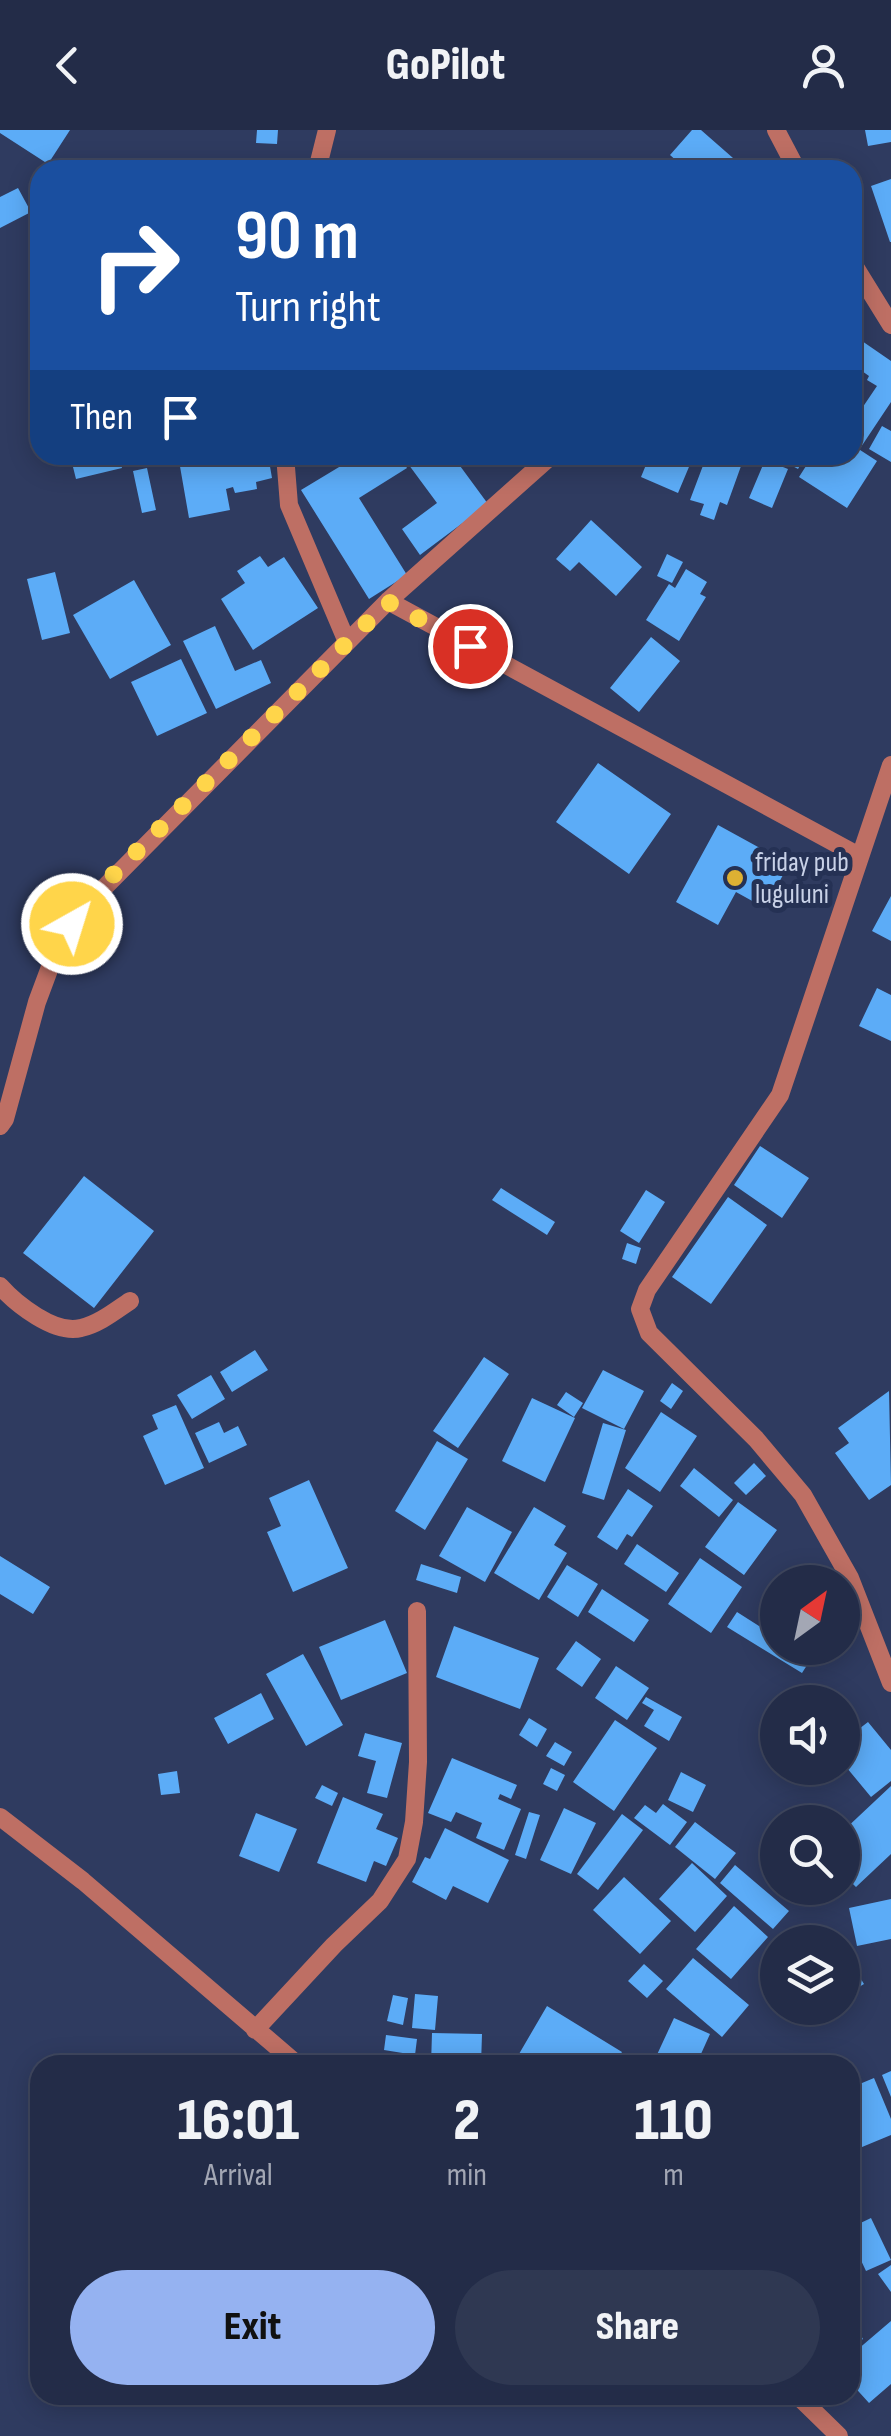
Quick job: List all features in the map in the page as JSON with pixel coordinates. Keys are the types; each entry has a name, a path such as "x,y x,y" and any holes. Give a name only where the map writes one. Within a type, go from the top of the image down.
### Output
{"street":[{"path":"320,160 327,130"},
{"path":"776,130 791,160"},
{"path":"862,278 891,325"},
{"path":"286,465 289,506 347,642"},
{"path":"0,1126 6,1119 37,1002 59,943 108,880 388,602 541,465"},
{"path":"388,602 859,856"},
{"path":"891,766 780,1095 647,1290 640,1309 649,1334 756,1439 802,1495 850,1578 891,1683"},
{"path":"0,1286 12,1300 52,1324 77,1330 130,1301"},
{"path":"255,2030 334,1944 380,1901 406,1859 414,1822 418,1762 418,1610"},
{"path":"0,1817 83,1882 286,2055"},
{"path":"806,2405 839,2436"}],"building":[{"path":"70,130 51,160 42,160 0,133"},
{"path":"257,130 278,130 277,144 256,143"},
{"path":"692,130 701,130 735,160 676,160 670,155"},
{"path":"865,130 891,130 891,142 868,146"},
{"path":"891,179 891,242 890,242 871,186"},
{"path":"18,188 30,213 0,228 0,197"},
{"path":"862,341 891,361 891,402 862,446 862,408 877,386 867,380 869,376 862,371"},
{"path":"882,426 891,431 891,462 869,449"},
{"path":"862,451 877,461 847,508 799,477 807,465 862,465"},
{"path":"72,465 121,465 122,468 76,479"},
{"path":"180,465 270,465 272,478 256,482 257,489 235,493 233,487 226,489 230,510 189,518"},
{"path":"342,465 405,465 407,468 359,498 407,575 369,599 301,490"},
{"path":"409,465 459,465 488,504 420,555 402,529 437,503"},
{"path":"646,465 690,465 678,493 641,477"},
{"path":"703,465 741,465 727,505 720,502 714,520 700,515 704,504 690,500"},
{"path":"763,465 788,469 772,508 749,498"},
{"path":"147,468 156,510 142,513 133,471"},
{"path":"591,520 642,567 616,596 579,562 570,571 556,559"},
{"path":"667,554 683,562 672,583 657,576"},
{"path":"260,556 268,567 284,557 318,608 253,650 221,599 245,583 237,571"},
{"path":"686,569 707,582 700,594 706,597 679,641 646,620 669,584 675,588"},
{"path":"55,572 70,633 42,640 27,579"},
{"path":"134,580 171,645 110,679 73,615"},
{"path":"215,626 235,671 261,660 271,683 216,709 183,641"},
{"path":"651,637 680,661 639,712 610,688"},
{"path":"181,659 207,713 157,736 131,682"},
{"path":"598,763 671,814 629,874 556,822"},
{"name":"friday pub luguluni","path":"718,825 789,864 765,908 736,892 718,925 676,902"},
{"path":"891,896 891,941 872,931"},
{"path":"877,988 891,995 891,1041 859,1026"},
{"path":"760,1146 809,1178 782,1218 734,1185"},
{"path":"84,1176 154,1231 94,1308 23,1253"},
{"path":"501,1188 555,1222 547,1235 492,1200"},
{"path":"646,1190 665,1202 639,1243 620,1231"},
{"path":"728,1197 767,1225 711,1304 672,1277"},
{"path":"627,1243 641,1248 636,1264 622,1259"},
{"path":"255,1350 268,1370 232,1392 220,1372"},
{"path":"484,1357 509,1374 458,1448 433,1431"},
{"path":"603,1370 644,1391 624,1429 582,1408"},
{"path":"211,1375 225,1399 192,1419 177,1395"},
{"path":"672,1383 683,1391 671,1409 660,1401"},
{"path":"889,1391 891,1485 869,1500 835,1453 849,1443 838,1428"},
{"path":"566,1392 583,1403 574,1417 557,1405"},
{"path":"532,1398 575,1418 545,1482 502,1461"},
{"path":"176,1405 204,1468 165,1485 143,1436 158,1429 152,1415"},
{"path":"661,1412 697,1436 660,1492 625,1468"},
{"path":"219,1422 224,1433 238,1426 247,1445 209,1463 195,1433"},
{"path":"603,1423 626,1430 604,1500 582,1493"},
{"path":"437,1441 468,1459 425,1530 395,1511"},
{"path":"754,1463 766,1476 746,1495 734,1483"},
{"path":"694,1468 733,1500 719,1517 680,1486"},
{"path":"309,1480 348,1568 293,1592 267,1532 281,1526 269,1498"},
{"path":"628,1489 653,1506 632,1537 627,1534 617,1550 597,1537"},
{"path":"738,1502 777,1530 744,1575 705,1547"},
{"path":"467,1507 512,1532 485,1582 439,1556"},
{"path":"534,1507 566,1526 554,1545 567,1553 539,1600 494,1573"},
{"path":"637,1544 679,1573 666,1592 624,1564"},
{"path":"0,1556 50,1587 33,1614 0,1594"},
{"path":"700,1558 742,1587 711,1633 668,1604"},
{"path":"421,1564 461,1577 457,1593 416,1580"},
{"path":"567,1565 598,1584 578,1617 547,1597"},
{"path":"602,1589 649,1620 634,1642 588,1612"},
{"path":"737,1612 760,1624 760,1647 727,1627"},
{"path":"385,1620 407,1673 341,1700 319,1647"},
{"path":"454,1626 539,1658 520,1709 436,1677"},
{"path":"576,1641 601,1659 582,1687 556,1669"},
{"path":"303,1654 343,1725 306,1746 266,1674"},
{"path":"789,1665 807,1665 802,1673"},
{"path":"616,1666 649,1688 627,1720 595,1698"},
{"path":"261,1693 274,1719 228,1744 214,1718"},
{"path":"646,1697 682,1717 669,1741 644,1726 654,1710 642,1703"},
{"path":"529,1718 547,1729 537,1747 519,1735"},
{"path":"615,1720 657,1748 614,1811 573,1782"},
{"path":"868,1722 891,1750 891,1781 871,1797 860,1784 860,1728"},
{"path":"365,1733 402,1743 387,1798 367,1793 376,1761 358,1756"},
{"path":"555,1742 572,1752 564,1766 546,1756"},
{"path":"452,1758 517,1785 511,1799 500,1794 498,1799 521,1809 504,1850 476,1838 482,1823 456,1812 451,1822 428,1813"},
{"path":"551,1768 565,1775 557,1791 543,1784"},
{"path":"177,1771 180,1793 161,1795 158,1774"},
{"path":"681,1772 706,1785 693,1812 668,1800"},
{"path":"322,1785 338,1793 332,1806 315,1798"},
{"path":"891,1786 891,1854 860,1883 860,1815"},
{"path":"343,1797 383,1814 376,1829 398,1838 386,1866 374,1861 366,1882 317,1863"},
{"path":"663,1804 687,1822 670,1845 634,1818 645,1805 656,1813"},
{"path":"564,1808 596,1823 571,1874 540,1860"},
{"path":"529,1812 540,1815 526,1859 515,1855"},
{"path":"256,1813 297,1829 279,1872 239,1856"},
{"path":"622,1814 643,1830 598,1890 577,1874"},
{"path":"695,1822 736,1853 715,1879 675,1847"},
{"path":"445,1828 509,1860 488,1903 453,1886 446,1900 412,1882 425,1857 430,1859"},
{"path":"692,1863 727,1896 695,1932 659,1899"},
{"path":"735,1865 760,1886 760,1905 782,1905 789,1911 777,1925 768,1925 720,1883"},
{"path":"624,1877 671,1921 640,1954 593,1910"},
{"path":"891,1899 891,1939 860,1945 860,1925 853,1925 849,1908"},
{"path":"734,1906 760,1930 760,1946 731,1979 696,1949"},
{"path":"693,1958 749,2005 722,2037 666,1989"},
{"path":"644,1964 663,1981 647,1998 628,1981"},
{"path":"415,1994 438,1996 435,2030 412,2028"},
{"path":"393,1995 408,1998 403,2025 387,2021"},
{"path":"547,2006 622,2052 620,2055 519,2054"},
{"path":"674,2018 710,2034 701,2055 657,2055"},
{"path":"432,2033 482,2034 481,2055 431,2055"},
{"path":"386,2035 417,2039 415,2055 384,2050"},
{"path":"891,2071 891,2097 882,2075"},
{"path":"874,2078 891,2119 891,2135 860,2148 860,2084"},
{"path":"871,2218 891,2260 866,2271 860,2258 860,2223"},
{"path":"891,2265 891,2292 878,2274"},
{"path":"891,2321 891,2384 869,2403 860,2393 860,2347"}],"place":[{"name":"friday pub luguluni","path":"735,878"}],"route":[{"path":"72,924 108,880 388,602 470,646"}]}
